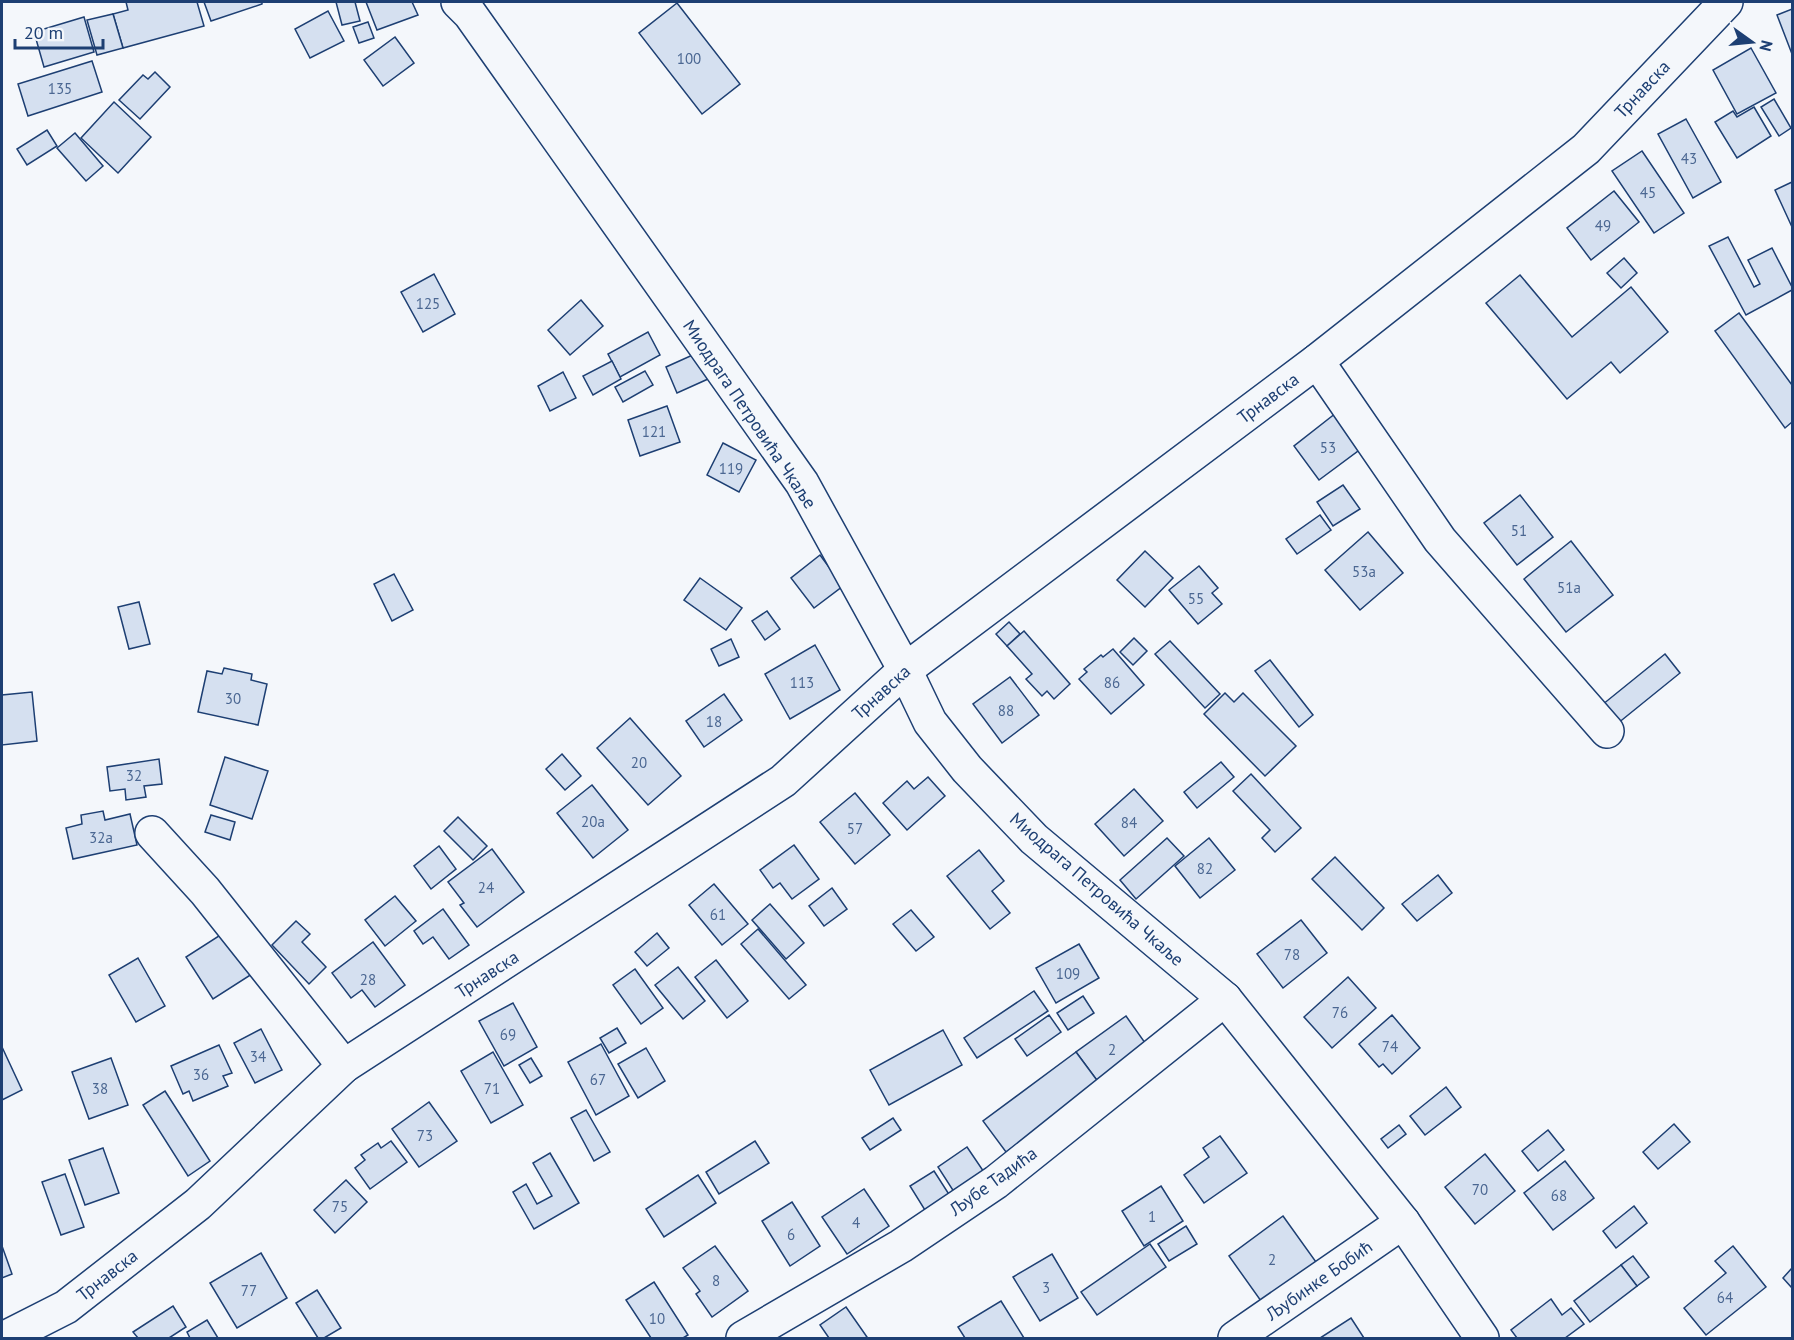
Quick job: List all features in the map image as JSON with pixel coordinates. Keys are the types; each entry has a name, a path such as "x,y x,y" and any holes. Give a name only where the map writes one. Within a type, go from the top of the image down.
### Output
{"street":[{"name":"Миодрага Петровића Чкаље","path":"458,2 470,14 802,483 905,670 930,722 967,769 1034,839 1225,999 1403,1222 1482,1338"},
{"name":"Трнавска","path":"5,1338 66,1307 198,1204 344,1066 783,781 905,670 1317,361 1586,148 1726,2"},
{"path":"1317,361 1440,540 1607,731"},
{"path":"152,833 205,891 344,1066"},
{"name":"Љубе Тадића","path":"743,1338 901,1246 996,1182 1225,999"},
{"name":"Љубинке Бобић","path":"1235,1338 1403,1222"}],"building":[{"path":"126,2 197,2 204,26 123,48 113,14 128,10"},
{"path":"204,2 262,2 262,4 211,21"},
{"path":"336,2 355,2 360,21 342,25"},
{"path":"366,2 412,2 418,15 377,30"},
{"path":"677,3 740,84 702,114 639,33"},
{"path":"1792,9 1792,54 1777,15"},
{"path":"328,11 344,41 310,58 295,29"},
{"path":"113,14 123,48 97,55 87,20"},
{"path":"84,17 94,52 44,67 34,32"},
{"path":"368,22 374,38 359,43 353,27"},
{"path":"395,37 414,63 383,86 364,60"},
{"path":"1751,48 1776,93 1737,114 1713,70"},
{"path":"92,61 102,92 28,116 18,84"},
{"path":"155,72 170,87 140,119 119,100 143,75 148,79"},
{"path":"1774,99 1791,128 1779,136 1761,107"},
{"path":"114,102 151,137 118,173 81,138"},
{"path":"1754,107 1771,136 1737,158 1715,122 1733,111 1737,117"},
{"path":"1686,119 1721,182 1693,198 1658,134"},
{"path":"47,130 57,146 27,165 17,149"},
{"path":"75,133 103,166 86,181 57,148"},
{"path":"1642,151 1684,213 1654,233 1612,171"},
{"path":"1792,182 1792,227 1775,190"},
{"path":"1614,191 1639,222 1591,260 1567,228"},
{"path":"1728,237 1754,287 1760,284 1748,260 1772,248 1792,290 1746,315 1709,246"},
{"path":"1624,258 1637,273 1621,288 1607,273"},
{"path":"434,274 455,314 423,332 401,292"},
{"path":"1520,275 1572,337 1631,287 1668,332 1620,373 1611,362 1567,399 1486,303"},
{"path":"581,300 603,326 570,355 548,330"},
{"path":"1739,313 1792,385 1792,422 1785,428 1715,331"},
{"path":"648,332 660,355 620,377 608,354"},
{"path":"697,353 708,379 677,393 666,367"},
{"path":"612,361 621,379 593,395 583,376"},
{"path":"645,371 653,385 623,402 615,387"},
{"path":"563,372 576,398 550,411 538,386"},
{"path":"667,406 680,442 640,456 628,420"},
{"path":"1336,413 1362,448 1319,480 1294,446"},
{"path":"723,443 756,460 739,492 707,475"},
{"path":"1343,485 1360,509 1333,526 1317,502"},
{"path":"1520,495 1553,537 1517,565 1484,523"},
{"path":"1320,515 1331,530 1297,554 1286,539"},
{"path":"1368,532 1403,573 1360,610 1325,570"},
{"path":"1571,541 1613,595 1566,632 1524,579"},
{"path":"1145,551 1173,578 1145,607 1117,580"},
{"path":"820,555 843,586 814,608 791,578"},
{"path":"1199,566 1218,588 1212,593 1222,604 1198,624 1169,590"},
{"path":"394,574 413,610 392,621 374,584"},
{"path":"700,578 742,608 726,630 684,600"},
{"path":"139,602 150,644 129,649 118,607"},
{"path":"767,611 780,629 765,640 752,621"},
{"path":"1009,622 1020,634 1007,646 996,634"},
{"path":"1024,631 1070,684 1054,699 1047,691 1042,696 1026,679 1032,674 1007,646"},
{"path":"1134,638 1147,651 1133,665 1120,652"},
{"path":"731,639 739,657 719,666 711,649"},
{"path":"1170,641 1220,694 1205,708 1155,654"},
{"path":"815,645 840,690 790,719 765,674"},
{"path":"1113,649 1144,685 1111,714 1079,679 1087,672 1084,669 1101,655 1103,657"},
{"path":"1665,654 1680,673 1612,728 1597,709"},
{"path":"1270,660 1313,715 1299,727 1255,671"},
{"path":"224,668 252,674 251,680 267,684 258,725 198,712 207,671 222,674"},
{"path":"1010,677 1039,715 1002,743 973,704"},
{"path":"32,692 37,741 2,745 2,695"},
{"path":"1225,693 1234,702 1243,693 1296,746 1265,776 1204,714"},
{"path":"724,694 742,720 704,747 686,721"},
{"path":"630,718 681,776 648,805 597,748"},
{"path":"562,754 581,776 565,790 546,769"},
{"path":"225,757 268,771 252,819 210,805"},
{"path":"159,759 162,784 144,786 146,797 126,800 125,789 110,791 107,767"},
{"path":"1221,762 1234,777 1197,808 1184,792"},
{"path":"1251,774 1301,828 1275,852 1262,838 1270,830 1233,791"},
{"path":"928,777 945,796 907,830 883,803 907,781 914,789"},
{"path":"592,785 628,830 593,858 557,813"},
{"path":"1134,789 1163,821 1124,856 1095,824"},
{"path":"855,793 890,835 855,864 820,822"},
{"path":"103,811 105,820 130,814 137,845 73,859 66,828 82,824 81,815"},
{"path":"211,815 235,822 230,840 205,832"},
{"path":"458,817 487,846 473,860 444,831"},
{"path":"1167,838 1184,856 1136,899 1120,880"},
{"path":"1209,838 1235,870 1200,898 1175,866"},
{"path":"794,845 819,879 792,899 780,883 773,888 760,870"},
{"path":"439,846 456,869 431,889 414,866"},
{"path":"492,849 524,892 477,927 460,905 464,903 448,882"},
{"path":"979,850 1004,881 992,891 1010,913 990,929 947,876"},
{"path":"1335,857 1384,908 1362,930 1312,879"},
{"path":"1438,875 1452,893 1417,921 1402,904"},
{"path":"714,884 748,924 722,945 689,905"},
{"path":"832,888 847,909 824,926 809,906"},
{"path":"395,896 416,921 385,946 365,920"},
{"path":"770,904 804,943 786,959 752,920"},
{"path":"443,909 469,945 449,959 433,937 423,944 414,931"},
{"path":"911,910 934,937 916,951 893,924"},
{"path":"1301,920 1327,953 1283,988 1257,954"},
{"path":"296,921 310,934 302,942 326,967 309,984 272,945"},
{"path":"758,929 806,985 789,999 741,944"},
{"path":"225,932 252,974 213,999 186,957"},
{"path":"657,933 669,948 647,966 635,952"},
{"path":"373,942 405,985 375,1007 362,990 351,998 332,973"},
{"path":"1079,944 1099,978 1056,1003 1036,968"},
{"path":"138,958 165,1006 136,1022 109,975"},
{"path":"716,960 748,1001 727,1018 695,977"},
{"path":"678,967 705,1001 683,1019 655,985"},
{"path":"635,969 663,1008 641,1024 613,985"},
{"path":"1348,977 1376,1008 1332,1048 1304,1017"},
{"path":"1034,991 1048,1011 977,1058 964,1038"},
{"path":"1083,996 1094,1013 1068,1030 1057,1013"},
{"path":"513,1003 537,1047 504,1066 479,1021"},
{"path":"1049,1015 1061,1032 1027,1056 1015,1039"},
{"path":"1392,1015 1420,1048 1392,1074 1383,1064 1379,1067 1359,1044"},
{"path":"1126,1016 1148,1047 1099,1083 1076,1052"},
{"path":"617,1028 626,1043 609,1053 600,1038"},
{"path":"261,1029 282,1070 255,1083 234,1043"},
{"path":"943,1030 962,1065 889,1105 870,1070"},
{"path":"601,1044 629,1096 596,1115 568,1062"},
{"path":"219,1045 232,1073 223,1076 228,1086 193,1101 189,1091 183,1094 171,1066"},
{"path":"2,1047 22,1090 2,1100"},
{"path":"646,1048 665,1081 638,1098 618,1064"},
{"path":"493,1052 523,1105 491,1123 461,1071"},
{"path":"1076,1052 1099,1083 1006,1152 983,1121"},
{"path":"111,1058 128,1105 89,1119 72,1072"},
{"path":"531,1058 542,1076 530,1083 519,1065"},
{"path":"1446,1087 1461,1107 1425,1135 1410,1116"},
{"path":"165,1091 210,1161 188,1176 143,1105"},
{"path":"429,1102 457,1141 419,1167 392,1129"},
{"path":"586,1110 610,1152 594,1161 571,1118"},
{"path":"893,1118 901,1130 870,1150 862,1138"},
{"path":"1674,1124 1690,1142 1658,1169 1643,1152"},
{"path":"1399,1125 1406,1134 1388,1148 1381,1139"},
{"path":"1548,1130 1564,1150 1538,1171 1522,1151"},
{"path":"1220,1136 1247,1173 1204,1203 1184,1175 1209,1157 1203,1148"},
{"path":"391,1141 407,1162 370,1189 355,1168 365,1160 361,1155 378,1143 381,1148"},
{"path":"755,1141 769,1163 719,1194 706,1172"},
{"path":"967,1147 986,1175 956,1195 938,1167"},
{"path":"103,1148 119,1193 85,1205 69,1160"},
{"path":"550,1153 579,1203 534,1229 513,1192 526,1184 537,1204 552,1196 533,1163"},
{"path":"1485,1154 1515,1191 1475,1224 1445,1187"},
{"path":"1565,1161 1594,1198 1553,1230 1524,1193"},
{"path":"934,1171 952,1199 928,1215 910,1186"},
{"path":"65,1174 84,1227 61,1235 42,1182"},
{"path":"698,1175 716,1203 664,1237 646,1209"},
{"path":"346,1180 367,1202 335,1233 314,1210"},
{"path":"1161,1186 1183,1221 1144,1246 1122,1211"},
{"path":"864,1189 889,1226 847,1254 822,1217"},
{"path":"792,1202 820,1246 790,1266 762,1221"},
{"path":"1634,1206 1647,1223 1616,1248 1603,1231"},
{"path":"1283,1216 1316,1262 1261,1301 1229,1256"},
{"path":"1186,1226 1197,1244 1169,1261 1158,1244"},
{"path":"1150,1244 1166,1267 1097,1315 1081,1292"},
{"path":"2,1246 12,1274 2,1278"},
{"path":"715,1246 748,1291 712,1317 696,1294 700,1291 683,1268"},
{"path":"1733,1246 1766,1287 1706,1335 1684,1308 1726,1273 1715,1261"},
{"path":"261,1253 287,1298 237,1328 210,1283"},
{"path":"1052,1254 1078,1298 1040,1321 1013,1277"},
{"path":"1633,1256 1649,1277 1637,1286 1621,1265"},
{"path":"1621,1265 1637,1286 1590,1322 1574,1301"},
{"path":"1792,1268 1792,1288 1783,1278"},
{"path":"654,1282 688,1335 683,1338 651,1338 626,1300"},
{"path":"317,1290 341,1328 324,1338 318,1338 296,1303"},
{"path":"1551,1299 1562,1315 1571,1308 1584,1324 1565,1338 1517,1338 1511,1330"},
{"path":"1001,1301 1024,1338 965,1338 958,1327"},
{"path":"173,1306 186,1327 169,1338 138,1338 133,1332"},
{"path":"846,1307 867,1337 829,1338 820,1325"},
{"path":"1351,1318 1364,1338 1320,1338"},
{"path":"207,1320 218,1338 190,1338 187,1332"}]}
